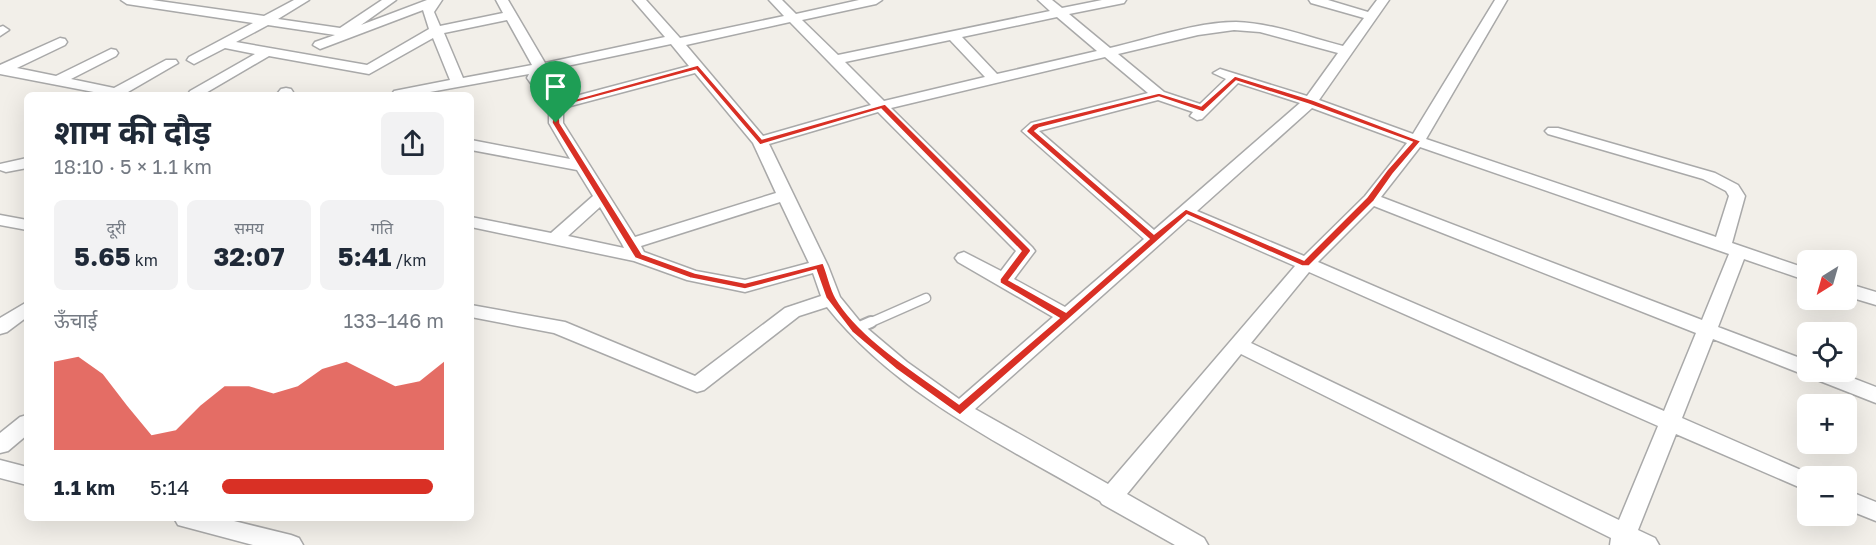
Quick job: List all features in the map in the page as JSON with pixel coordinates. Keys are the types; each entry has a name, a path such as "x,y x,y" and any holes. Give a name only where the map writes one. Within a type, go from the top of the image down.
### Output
{"street":[{"path":"127,0 157,2 207,12 342,32"},
{"path":"207,12 230,0"},
{"path":"194,60 303,0"},
{"path":"300,58 390,0"},
{"path":"639,0 760,142 819,266 831,298 855,329 900,367 960,410 1110,498 1164,538 1196,545"},
{"path":"775,0 1026,251 1003,281"},
{"path":"411,92 537,69 876,0"},
{"path":"1044,0 1104,52 1159,95 1200,112 1235,78"},
{"path":"836,60 1120,0"},
{"path":"1315,0 1370,16"},
{"path":"960,410 1310,102 1383,0"},
{"path":"1110,498 1237,344 1306,264 1371,199 1390,172 1417,141 1501,0"},
{"path":"320,45 434,1"},
{"path":"434,1 428,12 459,84"},
{"path":"223,44 369,70 435,31 506,7 539,65 534,78 556,109 556,123 634,250"},
{"path":"760,142 882,106 1198,31 1234,26 1261,28 1346,51"},
{"path":"953,35 994,79"},
{"path":"1,69 60,42"},
{"path":"198,92 267,52"},
{"path":"57,81 111,53"},
{"path":"122,92 171,63"},
{"path":"554,106 698,68"},
{"path":"1,69 109,92"},
{"path":"1220,74 1310,102 1797,271"},
{"path":"474,95 499,76"},
{"path":"1154,239 1030,131 1036,126 1159,95"},
{"path":"1553,131 1709,176 1732,188 1737,196 1730,249 1707,329 1623,539"},
{"path":"474,146 582,166"},
{"path":"6,166 24,163"},
{"path":"634,250 785,195"},
{"path":"555,239 601,197"},
{"path":"1371,199 1797,365"},
{"path":"1186,212 1797,477"},
{"path":"0,220 23,225"},
{"path":"474,223 555,239 634,250 693,276 745,286 819,266"},
{"path":"0,235 23,225"},
{"path":"964,258 1066,317"},
{"path":"1857,293 1876,299"},
{"path":"474,312 558,327 697,385 792,312 831,298"},
{"path":"0,327 24,310"},
{"path":"1237,344 1623,539 1647,545"},
{"path":"1841,382 1876,396"},
{"path":"0,445 24,425"},
{"path":"0,469 24,475"},
{"path":"1857,504 1876,512"},
{"path":"198,521 291,545"}],"lane":[{"path":"855,329 926,298"}],"route":[{"path":"698,68 760,142 882,106 1026,251 1003,281 1066,317 1154,239 1030,131 1036,126 1159,95 1203,110 1235,78 1310,102 1417,141 1390,172 1371,199 1306,264 1186,212 960,410 900,367 855,329 831,298 819,266 745,286 693,276 638,256 556,123 554,106 698,68"}]}
